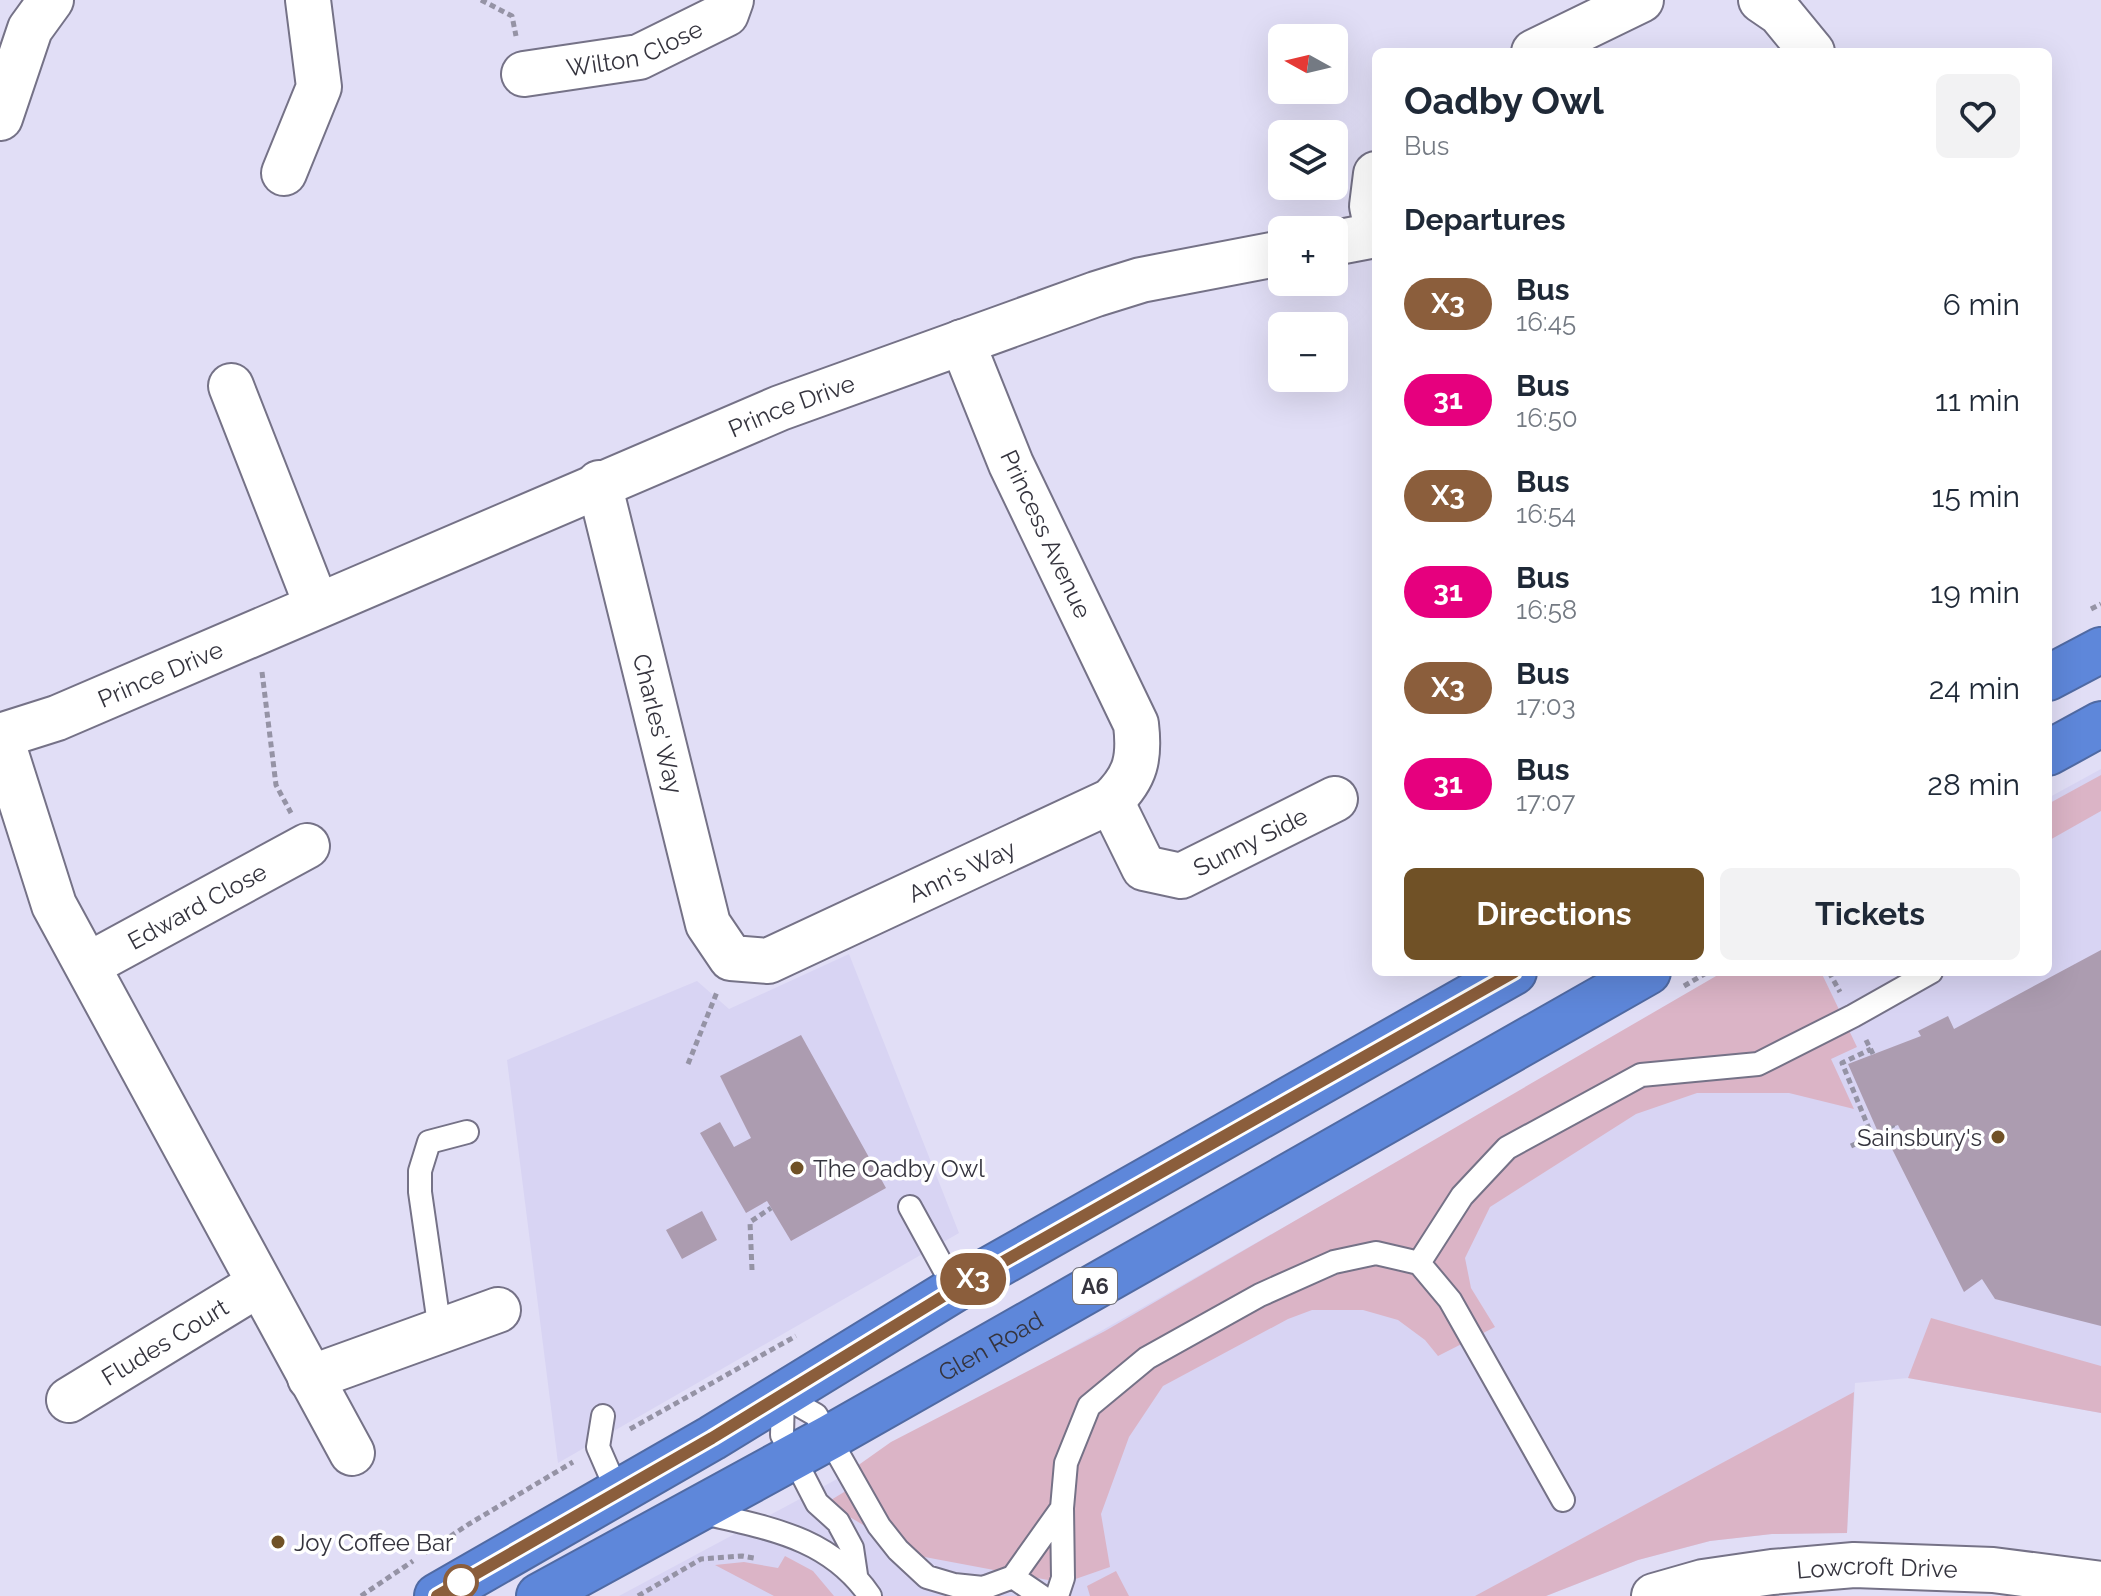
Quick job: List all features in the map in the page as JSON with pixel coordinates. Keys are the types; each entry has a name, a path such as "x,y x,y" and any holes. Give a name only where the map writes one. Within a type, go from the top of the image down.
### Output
{"highway":[{"path":"2052,676 2101,650"},
{"path":"2052,751 2101,724"},
{"path":"437,1596 783,1396 955,1289 1507,976"},
{"name":"Glen Road","path":"539,1596 811,1447 1638,976"}],"street":[{"path":"0,118 30,29 51,0"},
{"path":"284,173 319,87 308,0"},
{"name":"Wilton Close","path":"524,74 639,57 726,14 731,0"},
{"path":"1542,48 1641,0"},
{"path":"1761,0 1780,13 1809,48"},
{"path":"1348,240 1372,236"},
{"name":"Prince Drive","path":"0,735 57,718 780,408 1141,280 1268,256"},
{"name":"Princess Avenue","path":"962,342 1011,464 1136,724"},
{"path":"231,386 317,606"},
{"name":"Charles' Way","path":"599,483 708,924 731,958"},
{"name":"Ann's Way","path":"731,958 768,961 1111,801 1126,787 1135,768 1139,746 1136,724"},
{"path":"0,735 54,905 352,1453"},
{"name":"Sunny Side","path":"1111,801 1144,868 1181,876 1335,799"},
{"name":"Edward Close","path":"88,965 307,846"},
{"name":"Fludes Court","path":"69,1400 259,1284"},
{"path":"310,1378 498,1310"},
{"name":"Lowcroft Drive","path":"1654,1596 1703,1582 1854,1565 1993,1570 2101,1584"}],"lane":[{"path":"1419,1263 1462,1196 1507,1148 1641,1075 1758,1064 1923,976"},
{"path":"440,1331 420,1192 420,1171 429,1142 467,1132"},
{"path":"910,1207 955,1289"},
{"path":"1057,1596 1063,1578 1062,1508 1066,1463 1089,1406 1147,1358 1260,1295 1334,1262 1376,1253 1419,1263 1450,1300 1563,1500"},
{"path":"856,1575 852,1548 838,1522 817,1503 811,1447 816,1415 783,1396 782,1435 811,1447 879,1526 924,1586 983,1588 1013,1577 1062,1508"},
{"path":"603,1416 598,1447 618,1493"},
{"path":"695,1511 777,1530 823,1551 856,1575 870,1596"},
{"path":"1013,1577 1041,1596"}],"path":[{"path":"481,0 512,16 524,74"},
{"path":"256,633 276,785 307,846"},
{"path":"688,1064 731,958"},
{"path":"1871,1049 1842,1063 1875,1141 1894,1130 1892,1126"},
{"path":"1851,1146 1872,1136"},
{"path":"752,1270 750,1222 771,1208"},
{"path":"361,1596 469,1524 598,1447"}],"shaded area":[{"path":"2101,769 2101,1413 1908,1378 1855,1383 1847,1533 1772,1534 1710,1541 1638,1560 1546,1596 619,1596 895,1448 1726,976 2052,976 2052,796"},
{"path":"2101,775 2101,811 2052,839 2052,802"},
{"path":"849,954 959,1233 558,1463 507,1060 697,981 729,1009"},
{"path":"1716,976 1823,976 1857,1047 1831,1059 1854,1109 1789,1093 1697,1093 1636,1114 1490,1207 1465,1258 1471,1288 1495,1327 1438,1356 1425,1340 1398,1320 1363,1310 1312,1310 1288,1319 1163,1386 1129,1437 1101,1514 1110,1567 1064,1583 914,1555 826,1503 849,1489 843,1476 891,1442 1105,1331"},
{"path":"1931,1318 2101,1366 2101,1413 1908,1378"},
{"path":"1854,1392 1847,1533 1772,1534 1710,1541 1638,1560 1546,1596 1475,1596"},
{"path":"785,1556 813,1571 834,1596 774,1596 715,1565 744,1562 778,1568"},
{"path":"1116,1571 1129,1596 1090,1596 1087,1586"}],"building":[{"name":"Sainsbury's","path":"2101,950 2101,1326 1995,1299 1982,1279 1964,1292 1888,1141 1902,1133 1898,1125 1878,1132 1848,1064 1921,1036 1918,1031 1948,1016 1954,1029"},
{"name":"The Oadby Owl","path":"801,1035 886,1188 791,1241 767,1201 746,1213 700,1133 720,1122 734,1147 751,1138 720,1076"},
{"path":"702,1211 717,1240 682,1259 666,1230"}],"bus line":[{"name":"X3","path":"437,1596 783,1396 955,1289 1507,976"}],"place":[{"name":"Sainsbury's","path":"1998,1137"},
{"name":"The Oadby Owl","path":"797,1168"},
{"name":"Joy Coffee Bar","path":"278,1542"}]}
